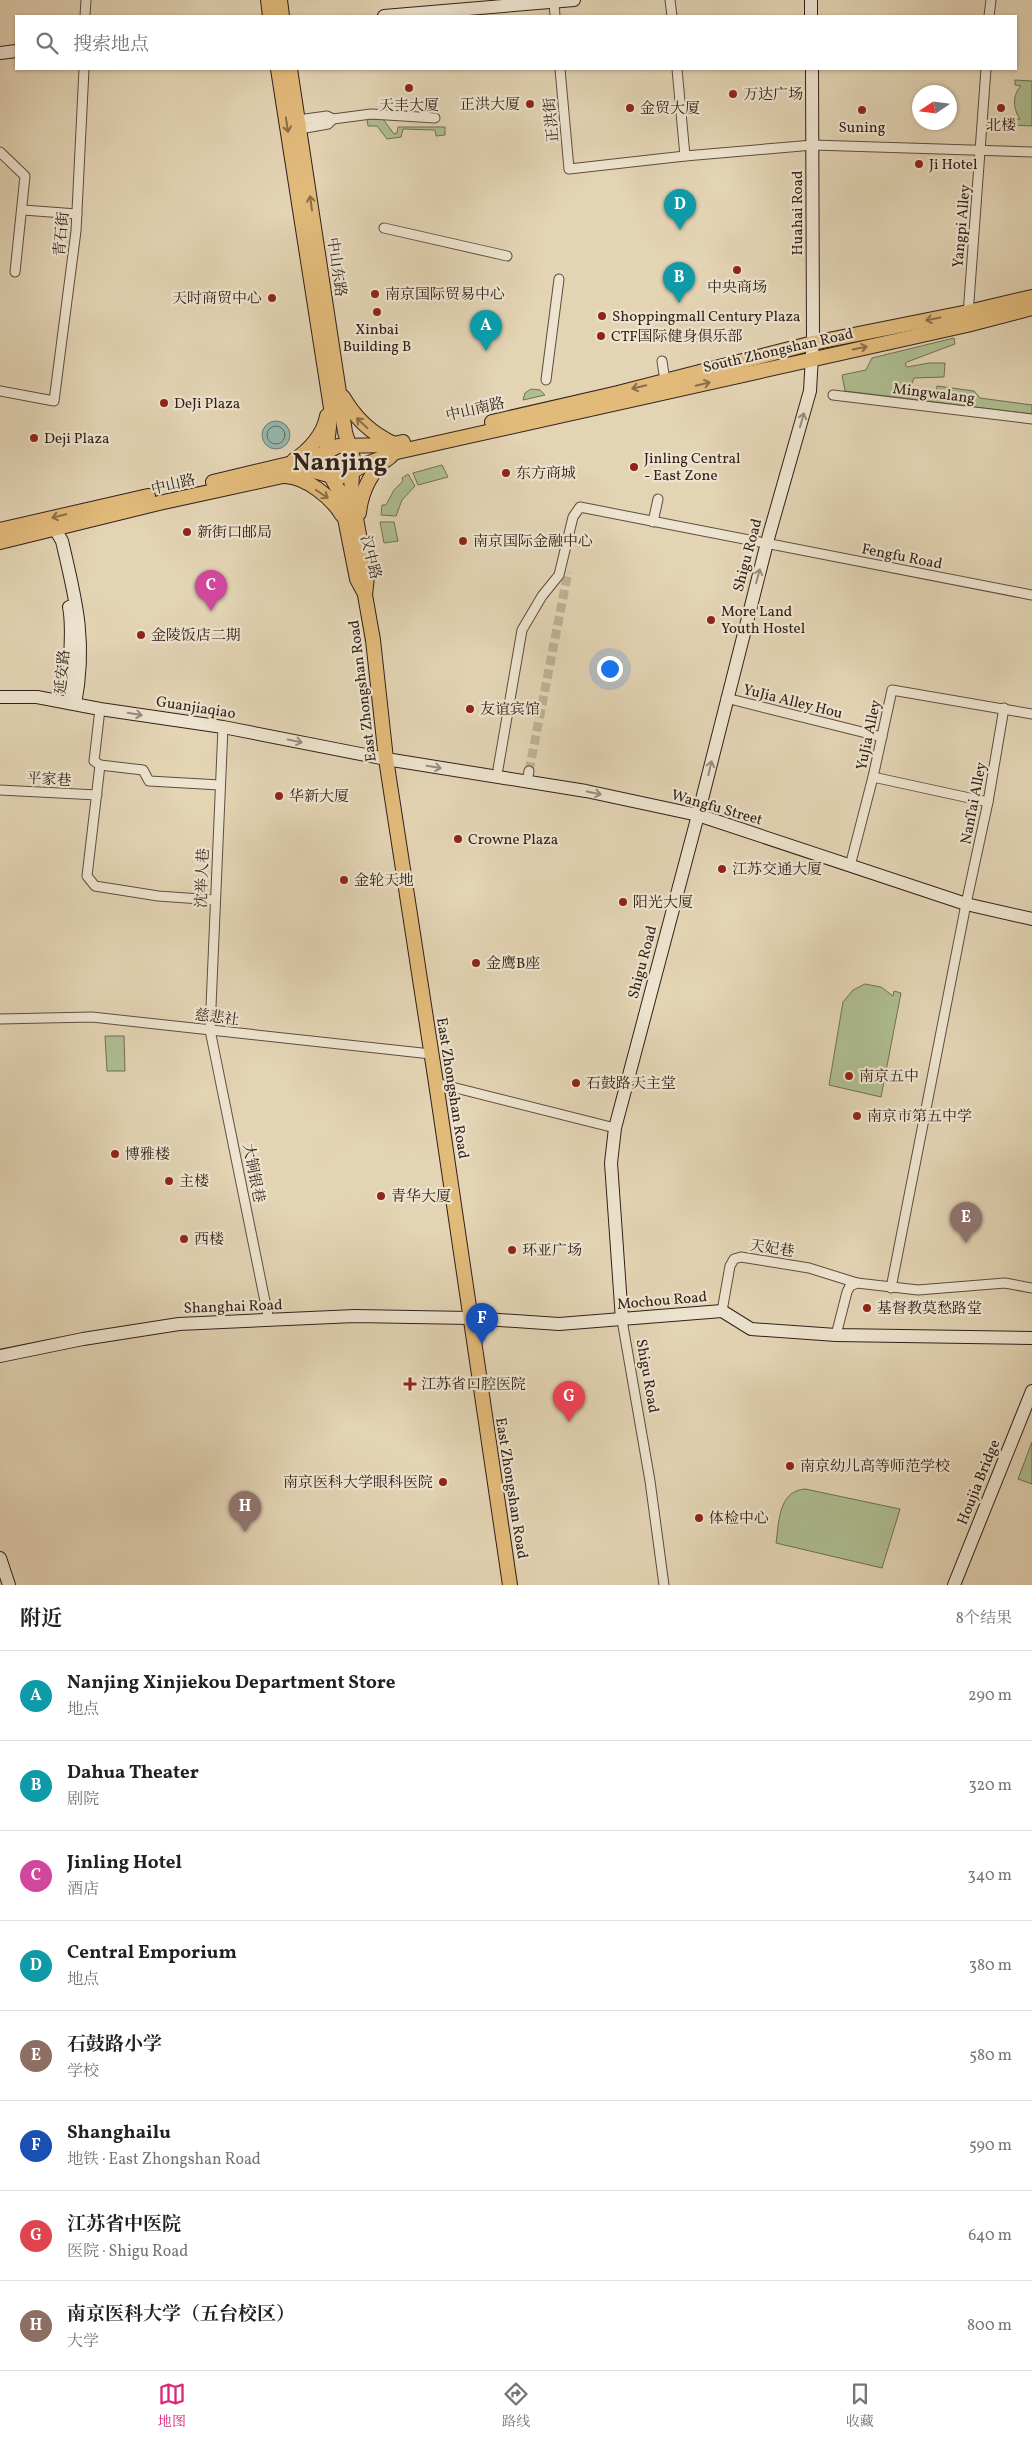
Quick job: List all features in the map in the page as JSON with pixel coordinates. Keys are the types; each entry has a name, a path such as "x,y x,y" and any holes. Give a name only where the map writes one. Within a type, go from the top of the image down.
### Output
{"main road":[{"path":"268,0 270,15"},
{"path":"280,0 282,15"},
{"name":"中山东路","path":"278,70 334,392 331,418 334,457"},
{"name":"中山东路","path":"290,70 334,392 334,457"},
{"name":"South Zhongshan Road","path":"396,448 620,403 812,358 967,318 1032,297"},
{"name":"South Zhongshan Road","path":"665,381 813,343 1032,308"},
{"name":"中山南路","path":"334,457 396,448 665,381"},
{"path":"334,392 361,423 396,448 382,464 363,492 352,525"},
{"path":"334,392 326,422 314,442 284,471 330,499 352,525"},
{"name":"中山南路","path":"353,470 396,448"},
{"name":"中山东路","path":"334,457 353,458 353,470"},
{"name":"中山路","path":"334,457 344,476 353,470"},
{"name":"中山路","path":"0,530 284,471 310,470 334,457"},
{"name":"中山路","path":"0,542 284,471 314,458 334,457"},
{"name":"汉中路","path":"334,457 340,494 352,525"},
{"name":"汉中路","path":"353,470 352,525 357,579 366,595"},
{"name":"East Zhongshan Road","path":"366,595 373,640 386,759 510,1585"}],"street":[{"path":"85,15 86,0"},
{"path":"396,15 574,0"},
{"path":"670,0 672,15"},
{"path":"811,0 811,15"},
{"path":"990,15 991,0"},
{"path":"554,2 555,15"},
{"path":"0,53 15,52"},
{"name":"青石街","path":"0,391 54,401 76,231 84,70"},
{"name":"正洪街","path":"560,70 570,169 685,156"},
{"path":"677,70 685,156 813,145 1032,152"},
{"name":"Huahai Road","path":"812,70 812,358"},
{"name":"Yangpi Alley","path":"967,318 986,70"},
{"path":"299,125 328,124 333,119 378,114 435,118"},
{"path":"0,152 25,176 23,210 15,272"},
{"path":"23,210 77,214"},
{"path":"384,228 507,256"},
{"path":"546,380 559,279"},
{"name":"Shigu Road","path":"664,1585 650,1481 622,1320 611,1163 615,1128 698,815 766,545 810,391 812,358"},
{"path":"662,361 665,381"},
{"name":"Mingwalang","path":"833,395 1032,419"},
{"path":"653,522 658,499"},
{"name":"Fengfu Road","path":"498,769 522,630 542,596 559,575 573,517 580,507 766,545 1032,595"},
{"name":"延安路","path":"55,528 54,542 72,622 70,685 75,704"},
{"name":"YuJia Alley","path":"850,866 873,777 892,690 1004,708"},
{"name":"Guanjiaqiao","path":"0,697 37,696 100,709 223,728 386,759"},
{"name":"YuJia Alley Hou","path":"726,698 882,737"},
{"path":"1004,708 1032,714"},
{"name":"NanTai Alley","path":"891,1288 966,904 988,802 1004,708"},
{"path":"100,709 94,761 100,765 143,770 149,781 220,786"},
{"name":"沈举人巷","path":"210,1030 223,728"},
{"name":"Wangfu Street","path":"386,759 528,777 586,792 698,815 966,904 1032,919"},
{"path":"100,765 87,876 95,886 158,896 215,900"},
{"path":"873,777 988,802"},
{"name":"平家巷","path":"0,790 97,795"},
{"name":"慈悲社","path":"0,1018 92,1016 431,1054"},
{"name":"大锏银巷","path":"210,1030 269,1321"},
{"path":"436,1083 615,1128"},
{"name":"天妃巷","path":"722,1311 730,1266 734,1259 741,1257 809,1268 858,1283 891,1288 918,1290 1005,1283 1032,1288"},
{"path":"836,1336 847,1292 850,1286 858,1283"},
{"name":"Mochou Road","path":"470,1318 559,1324 722,1311 750,1329 836,1336 1032,1338"},
{"name":"Shanghai Road","path":"0,1356 83,1339 179,1324 355,1316 470,1318"},
{"name":"Houjia Bridge","path":"954,1585 1032,1391"},
{"path":"0,1558 9,1585"}],"green space":[{"path":"1015,80 1032,81 1032,126 1014,125 1014,119 1020,119 1014,102 1021,86 1015,85"},
{"path":"367,119 383,119 394,134 397,133 398,127 445,127 445,135 436,136 435,130 403,129 401,137 387,139 377,126 368,126"},
{"path":"954,338 955,344 905,364 907,367 929,363 945,363 944,377 914,378 909,391 936,394 937,386 974,391 980,398 1032,405 1032,414 845,391 842,375 866,370 872,358"},
{"path":"531,389 540,390 545,395 523,400 525,393"},
{"path":"442,465 448,477 418,485 413,473"},
{"path":"408,474 415,486 402,500 396,516 381,515 382,505 386,505 394,490 403,481 402,478"},
{"path":"380,522 394,522 398,541 384,543"},
{"path":"865,984 881,987 893,996 894,991 901,993 881,1097 829,1085 843,1002 853,990"},
{"path":"105,1036 124,1036 125,1071 107,1071"},
{"path":"1032,1442 1032,1484 1018,1479"},
{"path":"805,1489 900,1509 882,1568 776,1543 779,1518 785,1502 796,1491"}],"water":[{"path":"276,421 286,425 290,435 286,445 276,449 266,445 262,435 266,425"}],"tunnel":[{"path":"529,771 568,572"}],"place":[{"name":"天丰大厦","path":"409,88"},
{"name":"万达广场","path":"733,94"},
{"name":"正洪大厦","path":"530,104"},
{"name":"金贸大厦","path":"630,108"},
{"name":"北楼","path":"1001,108"},
{"name":"Suning","path":"862,110"},
{"name":"Ji Hotel","path":"919,164"},
{"name":"Central Emporium","path":"680,230"},
{"name":"中央商场","path":"737,270"},
{"name":"南京国际贸易中心","path":"375,294"},
{"name":"天时商贸中心","path":"272,298"},
{"name":"Dahua Theater","path":"679,303"},
{"name":"Xinbai Building B","path":"377,312"},
{"name":"Shoppingmall Century Plaza","path":"602,316"},
{"name":"CTF国际健身俱乐部","path":"601,336"},
{"name":"Nanjing Xinjiekou Department Store","path":"486,351"},
{"name":"DeJi Plaza","path":"164,403"},
{"name":"Deji Plaza","path":"34,438"},
{"name":"Jinling Central - East Zone","path":"634,467"},
{"name":"东方商城","path":"506,473"},
{"name":"新街口邮局","path":"187,532"},
{"name":"南京国际金融中心","path":"463,541"},
{"name":"Jinling Hotel","path":"211,611"},
{"name":"More Land Youth Hostel","path":"711,620"},
{"name":"金陵饭店二期","path":"141,635"},
{"name":"友谊宾馆","path":"470,709"},
{"name":"华新大厦","path":"279,796"},
{"name":"Crowne Plaza","path":"458,839"},
{"name":"江苏交通大厦","path":"722,869"},
{"name":"金轮天地","path":"344,880"},
{"name":"阳光大厦","path":"623,902"},
{"name":"金鹰B座","path":"476,963"},
{"name":"南京五中","path":"849,1076"},
{"name":"石鼓路天主堂","path":"576,1083"},
{"name":"南京市第五中学","path":"857,1116"},
{"name":"博雅楼","path":"115,1154"},
{"name":"主楼","path":"169,1181"},
{"name":"青华大厦","path":"381,1196"},
{"name":"西楼","path":"184,1239"},
{"name":"石鼓路小学","path":"966,1243"},
{"name":"环亚广场","path":"512,1250"},
{"name":"基督教莫愁路堂","path":"867,1308"},
{"name":"Shanghailu","path":"482,1344"},
{"name":"江苏省口腔医院","path":"410,1384"},
{"name":"江苏省中医院","path":"569,1422"},
{"name":"南京幼儿高等师范学校","path":"790,1466"},
{"name":"南京医科大学眼科医院","path":"443,1482"},
{"name":"体检中心","path":"699,1518"},
{"name":"南京医科大学（五台校区）","path":"245,1532"}],"district":[{"name":"Nanjing","path":"340,461"}]}
